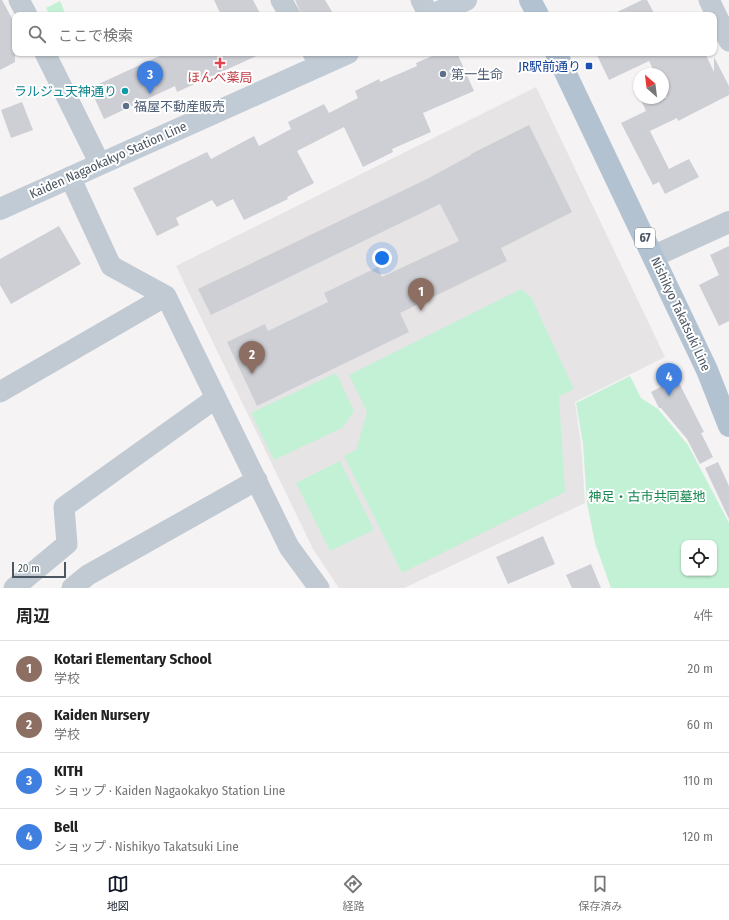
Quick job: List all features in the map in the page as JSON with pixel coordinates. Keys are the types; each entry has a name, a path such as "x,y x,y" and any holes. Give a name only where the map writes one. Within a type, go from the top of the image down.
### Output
{"main road":[{"path":"438,12 466,0"},
{"path":"530,0 536,12"},
{"name":"Kaiden Nagaokakyo Station Line","path":"0,209 100,164 316,59 332,56"},
{"name":"Nishikyo Takatsuki Line","path":"557,56 708,370 729,426"}],"street":[{"path":"20,0 26,12"},
{"path":"281,0 288,12"},
{"path":"421,0 429,12"},
{"path":"710,0 716,12"},
{"path":"717,15 729,41"},
{"path":"46,56 100,164"},
{"path":"70,177 111,266 166,296 289,547 320,588"},
{"path":"654,256 729,222"},
{"path":"0,392 166,296"},
{"path":"14,588 67,544 64,507 216,398"},
{"path":"72,588 88,575 257,480"}],"shaded area":[{"path":"536,87 665,357 575,402 581,444 585,503 404,588 339,588 313,549 176,266"}],"green space":[{"path":"60,1 65,12 48,12 46,8"},
{"path":"521,289 531,297 574,389 559,396 565,492 402,573 344,456 356,450 367,412 349,375"},
{"path":"336,373 354,411 342,428 274,460 251,413"},
{"name":"神足・古市共同墓地","path":"630,376 641,398 658,409 688,445 729,523 729,588 611,588 595,543 587,503 583,444 576,403"},
{"path":"340,461 374,530 330,551 296,483"}],"building":[{"path":"0,0 2,0 12,18 12,56 15,56 15,62 0,70"},
{"path":"214,0 253,0 259,12 220,12"},
{"path":"295,0 325,0 332,12 301,12"},
{"path":"642,0 647,0 653,12 617,12"},
{"path":"159,56 256,56 177,92 175,86 104,119 90,88"},
{"path":"432,56 458,56 474,91 423,113 431,132 392,149 393,152 363,167 344,127 297,151 314,183 287,197 288,199 244,220 233,199 217,207 212,200 176,218 179,225 157,236 133,188 207,152 211,159 254,136 259,146 291,129 288,122 324,104 329,113 358,98 355,91 379,79 380,82 417,66 416,63"},
{"path":"597,56 706,56 714,72 714,57 729,86 729,95 678,121 677,118 650,131 669,169 689,159 699,177 665,194 659,182 653,185 621,123 646,111 643,104 669,104 669,68 652,68 649,61 609,80"},
{"path":"22,102 33,130 11,138 1,110"},
{"path":"529,125 572,212 501,248 507,261 400,313 409,332 257,406 227,342 265,324 268,331 328,302 324,293 378,267 382,277 459,241 440,204 211,315 198,289 427,179 471,154"},
{"path":"59,226 81,264 11,304 0,285 0,259"},
{"path":"729,246 729,321 719,326 699,285 719,275 710,255"},
{"path":"677,379 704,432 701,433 713,457 700,464 687,439 661,408 659,408 651,392"},
{"path":"718,462 729,486 729,519 705,468"},
{"path":"543,536 555,564 508,584 496,557"},
{"path":"591,564 601,588 572,588 566,575"}],"place":[{"name":"ほんべ薬局","path":"220,63"},
{"name":"JR駅前通り","path":"589,66"},
{"name":"第一生命","path":"443,74"},
{"name":"ラルジュ天神通り","path":"125,91"},
{"name":"KITH","path":"150,94"},
{"name":"福屋不動産販売","path":"126,106"},
{"name":"Kotari Elementary School","path":"421,311"},
{"name":"Kaiden Nursery","path":"252,374"},
{"name":"Bell","path":"669,396"}]}
